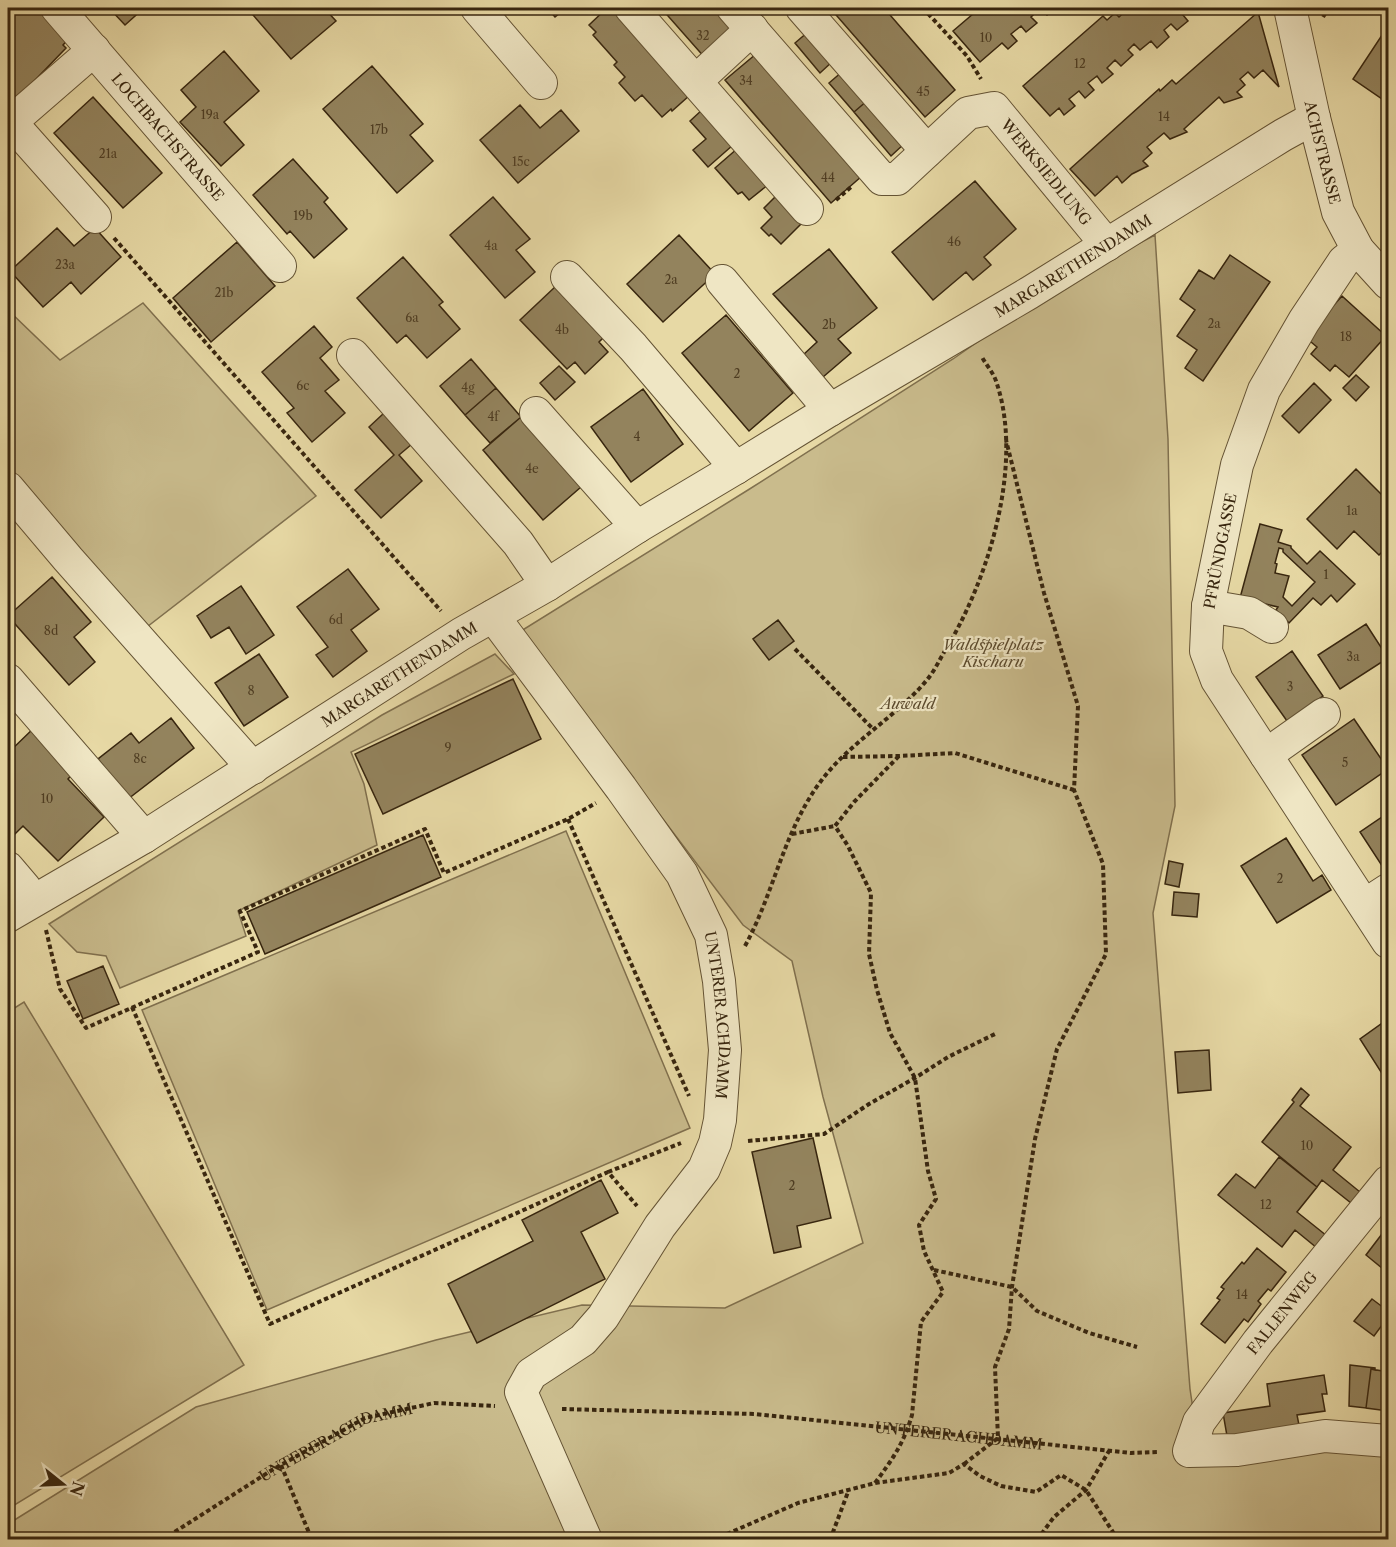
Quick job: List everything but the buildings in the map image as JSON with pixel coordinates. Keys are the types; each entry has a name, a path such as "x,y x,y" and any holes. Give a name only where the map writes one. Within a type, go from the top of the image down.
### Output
{"street":[{"name":"LOCHBACHSTRASSE","path":"57,8 280,266"},
{"path":"477,8 541,83"},
{"path":"631,8 807,209"},
{"path":"802,8 927,151"},
{"name":"ACHSTRASSE","path":"1290,8 1314,118 1338,212 1358,250 1389,283"},
{"name":"WERKSIEDLUNG","path":"696,81 743,18 882,179 897,179 968,113 994,108 1107,245"},
{"path":"94,50 9,120 95,217"},
{"name":"MARGARETHENDAMM","path":"26,905 144,837 461,634 547,585 637,527 830,410 968,330 1314,118"},
{"name":"PFRÜNDGASSE","path":"1358,250 1344,261 1304,321 1264,390 1237,465 1208,606 1206,651 1217,680 1266,755 1377,897 1389,942"},
{"path":"567,277 633,347 736,468"},
{"path":"722,281 830,410"},
{"path":"353,355 518,543 547,585"},
{"path":"536,412 637,527"},
{"path":"8,488 253,768"},
{"path":"1208,606 1249,613 1272,627"},
{"name":"UNTERER ACHDAMM","path":"493,616 682,874 711,935 719,981 725,1050 720,1120 701,1142 704,1169 660,1226 603,1317 583,1340 531,1374 521,1392 529,1408"},
{"path":"8,680 144,837"},
{"path":"1266,755 1324,714"},
{"path":"8,868 25,888 26,905"},
{"name":"FALLENWEG","path":"1189,1451 1198,1422 1258,1342 1389,1182"},
{"path":"529,1408 586,1539"},
{"path":"1189,1451 1237,1450 1325,1436 1389,1441"}],"path":[{"path":"923,8 978,72 994,108"},
{"path":"807,209 824,212 872,168"},
{"path":"95,217 443,613"},
{"path":"713,1539 798,1503 875,1484 949,1473 998,1438 995,1367 1009,1329 1012,1287 1035,1139 1057,1048 1106,954 1103,864 1074,790 1078,706 1044,593 1006,440 995,379 968,330"},
{"path":"719,981 746,945 791,834 805,805 821,780 873,729 900,708 927,680 956,634 971,602 994,536 1002,499 1006,440"},
{"path":"795,649 873,729"},
{"path":"842,758 955,753 1074,790"},
{"path":"791,834 835,826 860,795 899,756"},
{"path":"26,905 60,989 86,1028 258,952 240,911 425,829 444,873 568,819 621,788"},
{"path":"568,819 694,1106"},
{"path":"835,826 848,846 871,893 869,954 877,990 890,1033 915,1078 928,1171 936,1199 919,1225 924,1251 943,1292 921,1322 912,1415 908,1429 897,1453 875,1484"},
{"path":"132,1007 270,1324 608,1172 701,1142 824,1134 948,1057 995,1034"},
{"path":"608,1172 639,1209 660,1226"},
{"path":"934,1270 1012,1287 1037,1311 1089,1333 1137,1347"},
{"name":"UNTERER ACHDAMM","path":"162,1539 281,1465 365,1418 434,1403 755,1414 1131,1453 1189,1451"},
{"path":"1037,1539 1054,1517 1086,1490 1109,1450"},
{"path":"964,1464 980,1476 1001,1486 1036,1492 1061,1475 1086,1490 1118,1539"},
{"path":"281,1465 312,1539"},
{"path":"830,1539 849,1491"}],"green space":[{"name":"Auwald","path":"1155,235 1168,439 1175,806 1153,913 1190,1389 1201,1463 1388,1444 1388,1539 8,1540 8,1524 196,1407 436,1340 582,1305 725,1308 863,1243 823,1097 792,961 743,925 521,631 748,490 953,359 1012,318 1101,263"},
{"path":"143,303 316,496 143,630 8,472 8,310 60,360"},
{"path":"495,654 514,674 351,752 364,784 377,845 238,911 246,936 120,988 106,956 77,952 49,924 382,715"},
{"path":"566,831 690,1128 267,1310 142,1010"},
{"path":"24,1002 244,1365 8,1509 8,1012"}],"park label":[{"name":"Waldspielplatz Kischaru","path":"993,652"}]}
